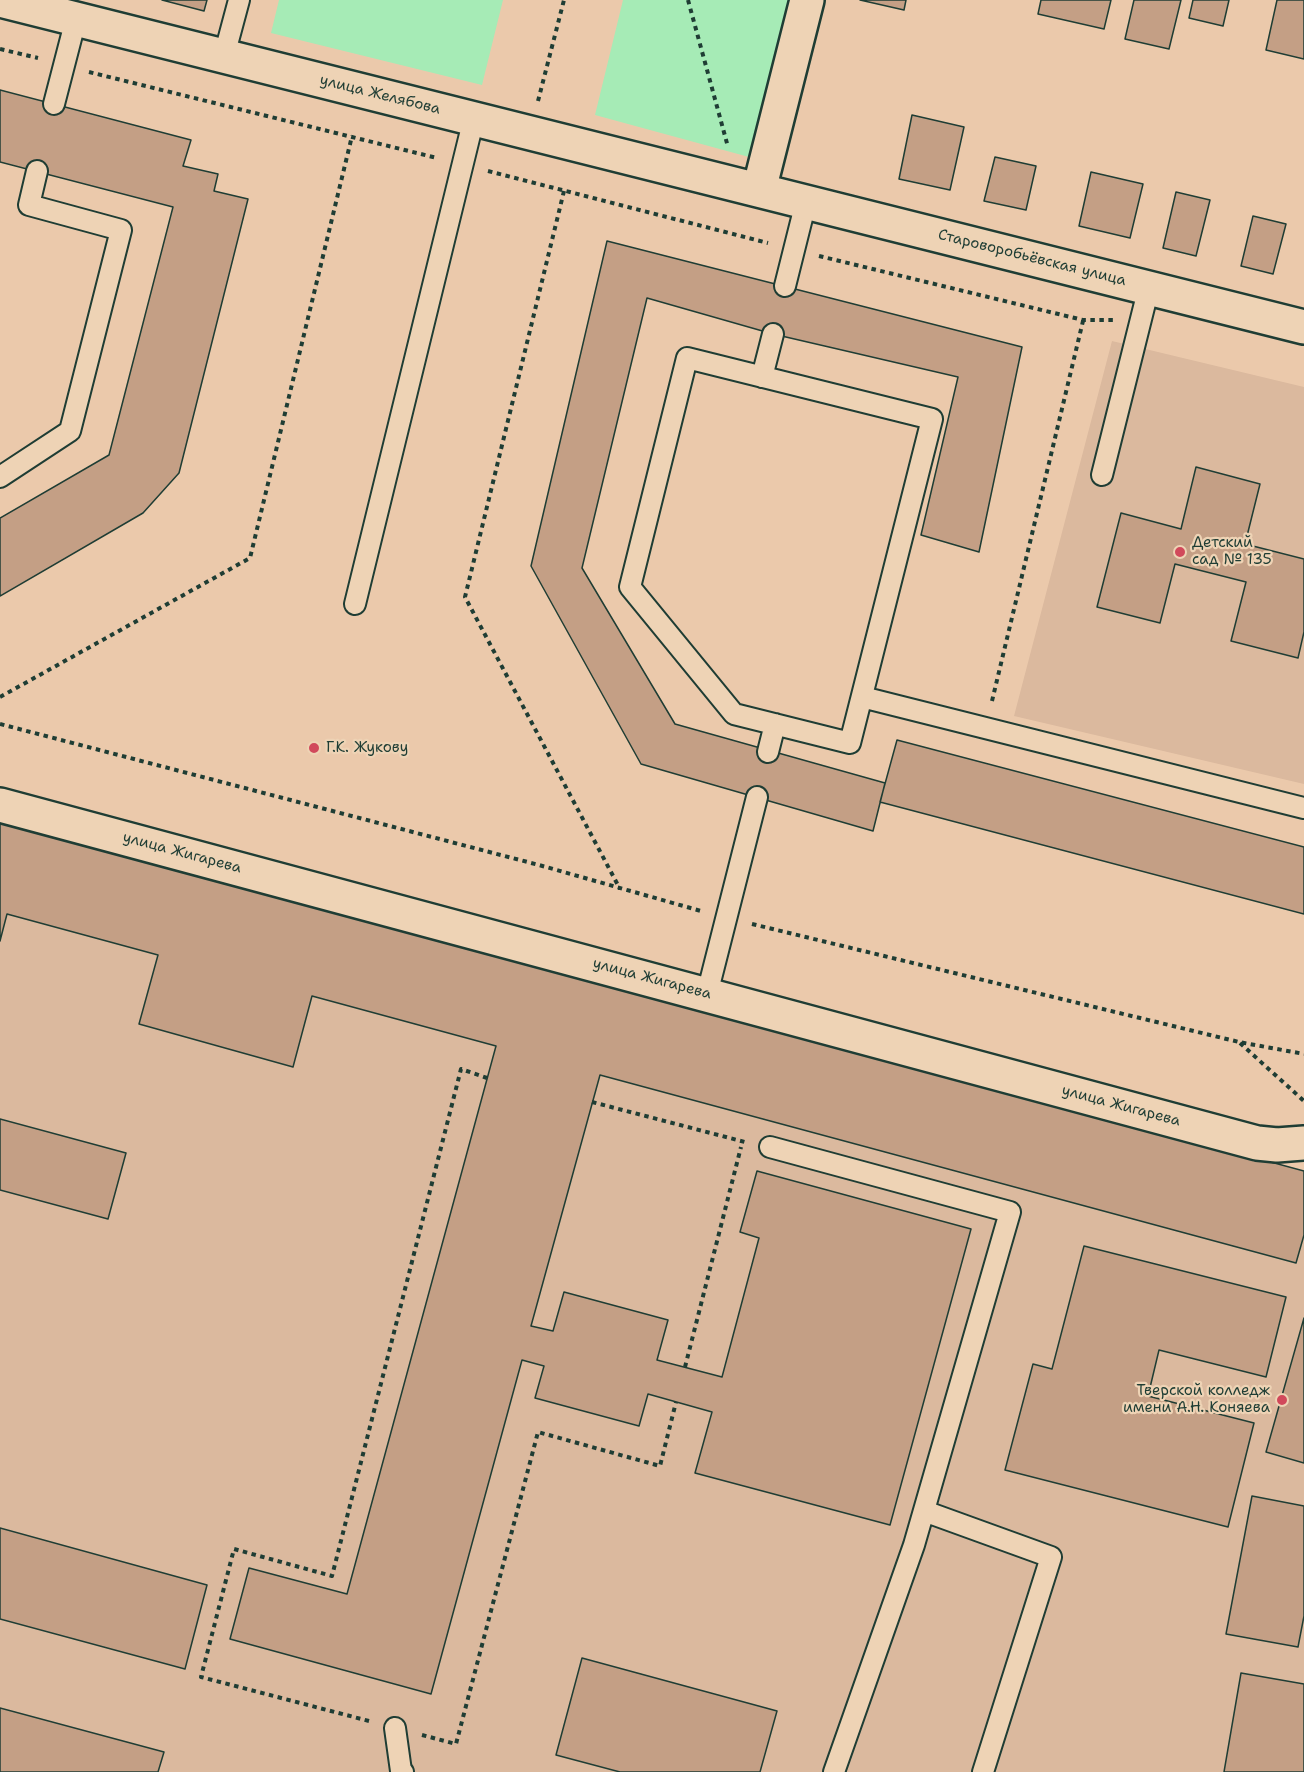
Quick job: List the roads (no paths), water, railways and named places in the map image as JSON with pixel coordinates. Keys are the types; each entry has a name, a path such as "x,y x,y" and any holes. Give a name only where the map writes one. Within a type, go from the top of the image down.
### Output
{"street":[{"name":"улица Желябова","path":"0,0 749,187"},
{"path":"749,187 807,0"},
{"name":"Староворобьёвская улица","path":"749,187 1304,327"},
{"name":"улица Жигарева","path":"0,805 1257,1143 1277,1145 1304,1143"}],"lane":[{"path":"224,56 239,0"},
{"path":"54,104 76,19"},
{"path":"355,604 474,118"},
{"path":"0,477 70,430 121,230 29,205 37,171"},
{"path":"785,286 806,202"},
{"path":"1102,476 1149,288"},
{"path":"762,377 773,334"},
{"path":"687,358 762,377 932,419 850,743 734,714 630,587 687,358"},
{"path":"862,697 1304,808"},
{"path":"768,752 775,724"},
{"path":"707,994 757,797"},
{"path":"770,1147 1010,1212 924,1511 834,1772"},
{"path":"924,1511 1051,1557 983,1772"},
{"path":"394,1728 401,1771 404,1772"}],"place":[{"name":"Детский сад № 135","path":"1180,552"},
{"name":"Г.К. Жукову","path":"314,748"},
{"name":"Тверской колледж имени А.Н. Коняева","path":"1282,1400"}]}
